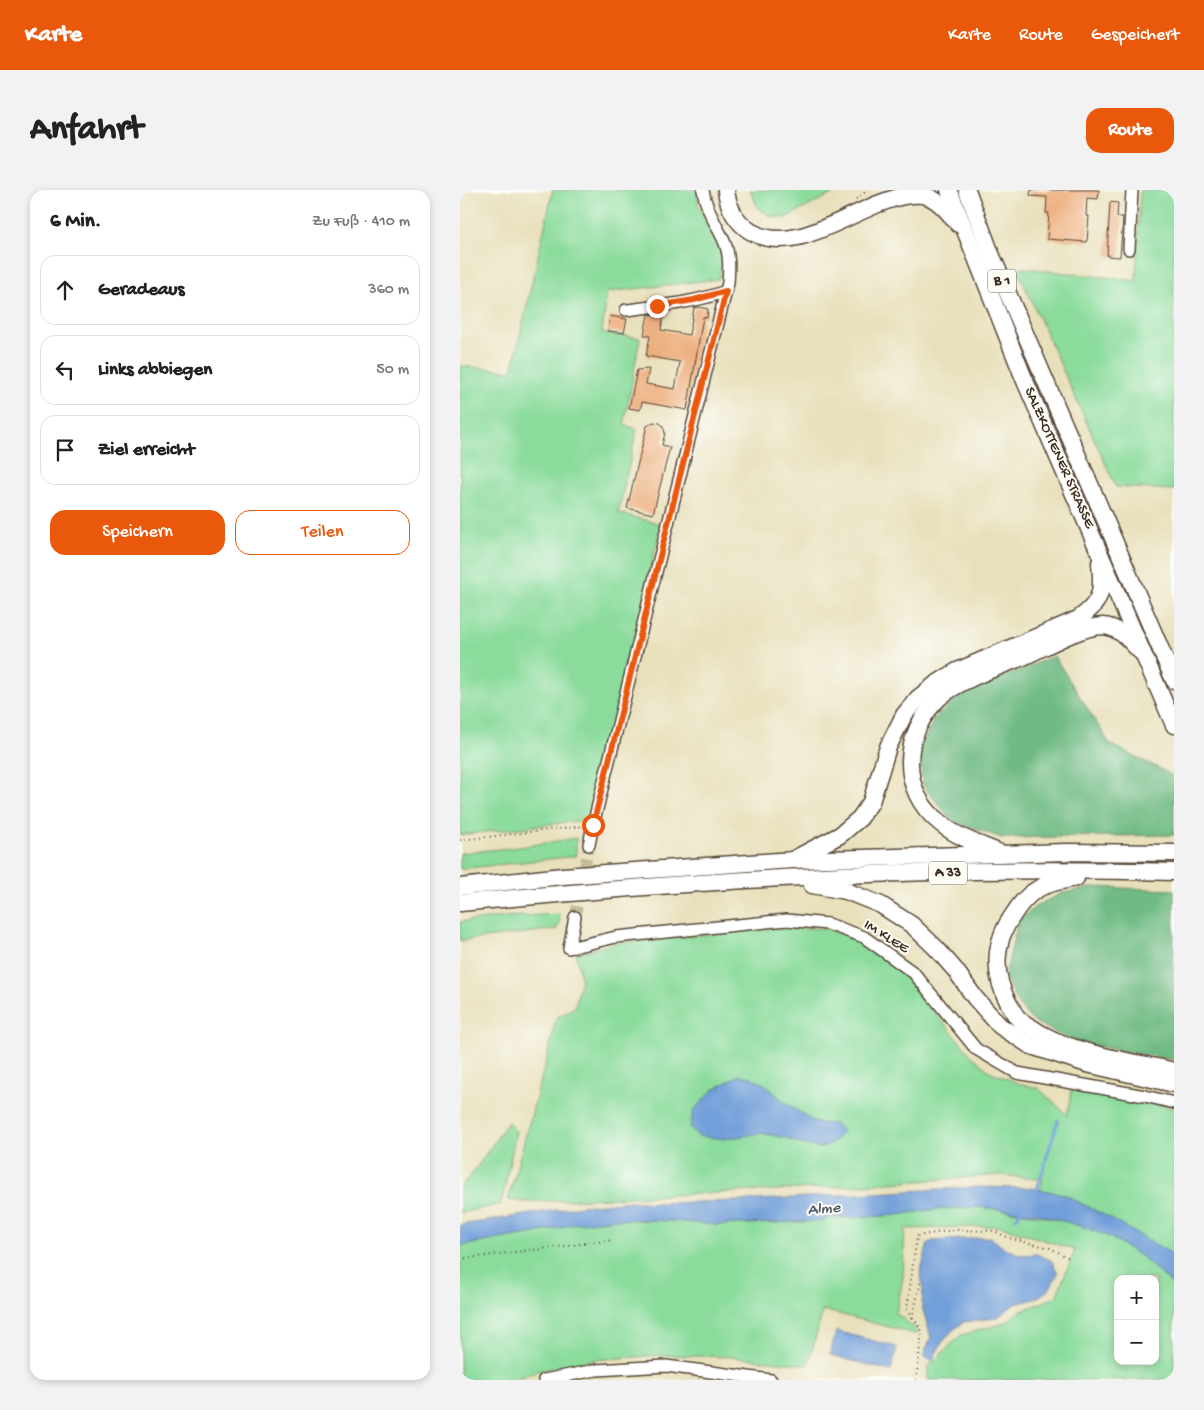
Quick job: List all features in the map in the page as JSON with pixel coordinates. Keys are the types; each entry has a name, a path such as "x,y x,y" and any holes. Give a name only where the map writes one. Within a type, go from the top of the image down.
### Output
{"highway":[{"path":"726,190 727,200 733,215 744,227 757,235 773,239 786,239 802,235 884,200 899,190"},
{"name":"SALZKOTTENER STRASSE","path":"949,190 965,234 1026,381 1174,725"},
{"name":"SALZKOTTENER STRASSE","path":"967,190 991,254 1174,680"},
{"path":"884,200 911,194 931,198 940,204 965,234"},
{"path":"793,860 840,836 860,818 871,802 888,747 904,715 918,698 957,671 1078,619 1087,613 1096,602 1102,589 1097,546"},
{"path":"1004,854 962,838 940,823 923,805 914,788 910,769 911,748 917,728 926,713 942,696 964,683 1094,627 1105,626 1117,630 1145,657"},
{"name":"A 33","path":"460,887 563,876 793,860 1066,852 1174,853"},
{"path":"1120,870 1050,883 1033,892 1009,920 1000,937 997,956 998,978 1002,991 1017,1017 1039,1033 1060,1044 1174,1071"},
{"name":"A 33","path":"460,904 599,890 775,879 1005,871 1120,870 1174,872"},
{"path":"775,879 846,890 881,905 912,925 936,948 956,971 975,998 1000,1026 1031,1046 1087,1064 1174,1084"}],"street":[{"path":"589,845 726,291 730,267 728,253 724,241 706,208 703,190"},
{"path":"1129,249 1132,190"},
{"path":"626,310 675,304 711,297 726,291"},
{"name":"IM KLEE","path":"574,917 569,948 616,937 787,920 828,924 864,937 914,973 976,1049 1017,1073 1145,1096 1174,1104"},
{"path":"544,1380 596,1370 666,1366 767,1380"}],"path":[{"path":"852,202 868,190"},
{"path":"460,840 593,825"},
{"path":"916,1380 922,1331 908,1309 917,1236 954,1230 994,1231 1008,1238 1050,1248 1072,1259"},
{"path":"460,1260 614,1240"},
{"path":"912,1318 920,1281"}],"green space":[{"path":"553,190 698,190 698,205 720,245 722,258 719,279 607,292 602,333 640,338 624,425 637,429 618,513 661,524 596,807 585,820 460,835 460,366 512,371"},
{"path":"750,190 840,190 785,218 770,216 758,208"},
{"path":"1140,190 1174,190 1174,490 1116,487 1016,267 1136,281"},
{"path":"1054,656 1110,744 1174,776 1174,835 1002,838 952,821 923,785 919,750 934,719 959,696"},
{"path":"576,838 576,856 460,869 460,853 520,847"},
{"path":"1095,887 1174,890 1174,1060 1075,1042 1034,1022 1018,1005 1005,976 1018,921 1036,906 1062,893"},
{"path":"559,914 560,920 557,929 460,941 460,922"},
{"path":"788,927 827,929 863,942 900,969 970,1054 989,1071 1018,1083 1038,1088 1067,1115 1072,1089 1174,1108 1174,1255 1063,1194 1040,1190 1043,1180 1001,1175 820,1188 525,1202 508,1200 556,1018 575,1007 581,979 576,954 615,943","holes":["739,1075 764,1084 783,1101 816,1123 836,1124 802,1144 787,1138 761,1133 694,1110 713,1090"]},
{"path":"508,1122 516,1132 501,1204 460,1213 460,1187 475,1170"},
{"path":"979,1207 1043,1216 1064,1221 1085,1227 1125,1245 1155,1267 1174,1286 1174,1380 928,1380 928,1367 961,1335 1005,1323 1020,1311 1056,1297 1075,1250 1000,1226 905,1229 903,1278 896,1313 917,1330 916,1334 823,1310 808,1365 732,1357 661,1355 593,1360 534,1372 513,1380 460,1380 460,1246 556,1229 572,1224 614,1219 674,1221 716,1225 824,1221 830,1217 851,1218 896,1215 937,1209"}],"water":[{"path":"739,1075 751,1077 764,1084 783,1101 816,1123 836,1124 843,1133 832,1143 820,1148 787,1138 761,1133 724,1139 698,1136 690,1127 694,1110 713,1090"},
{"name":"Alme","path":"975,1187 1032,1188 1063,1194 1108,1217 1174,1255 1174,1286 1142,1257 1108,1236 1039,1214 979,1207 937,1209 896,1215 851,1218 830,1217 824,1221 716,1225 674,1221 614,1219 572,1224 556,1229 460,1246 460,1225 582,1206 631,1201 653,1203 740,1201"},
{"path":"990,1237 1004,1248 1021,1255 1036,1254 1051,1260 1058,1273 1049,1290 1035,1299 1015,1304 996,1318 964,1322 952,1331 941,1344 932,1361 923,1356 931,1338 922,1306 923,1285 920,1273 928,1243 933,1241"},
{"path":"836,1331 897,1347 891,1371 830,1355"}],"building":[{"path":"1031,190 1099,190 1098,199 1087,198 1086,216 1089,216 1087,242 1047,239 1049,213 1046,213 1047,197 1030,196"},
{"path":"1110,202 1118,203 1117,217 1123,217 1120,257 1107,256"},
{"path":"694,308 708,309 707,318 703,317 687,410 642,402 640,410 629,408 637,370 649,369 646,384 675,389 680,362 646,356 650,336 644,335 648,315 664,313 661,330 689,335"},
{"path":"610,316 627,319 624,333 608,331"},
{"path":"653,422 660,423 663,426 665,433 662,445 670,447 653,514 627,508 647,426"}],"waterway":[{"path":"1036,1193 1058,1120"},
{"path":"1016,1218 1023,1210"}],"tunnel":[{"path":"575,917 589,845"}],"route":[{"path":"593,825 726,291 711,297 657,306"}]}
